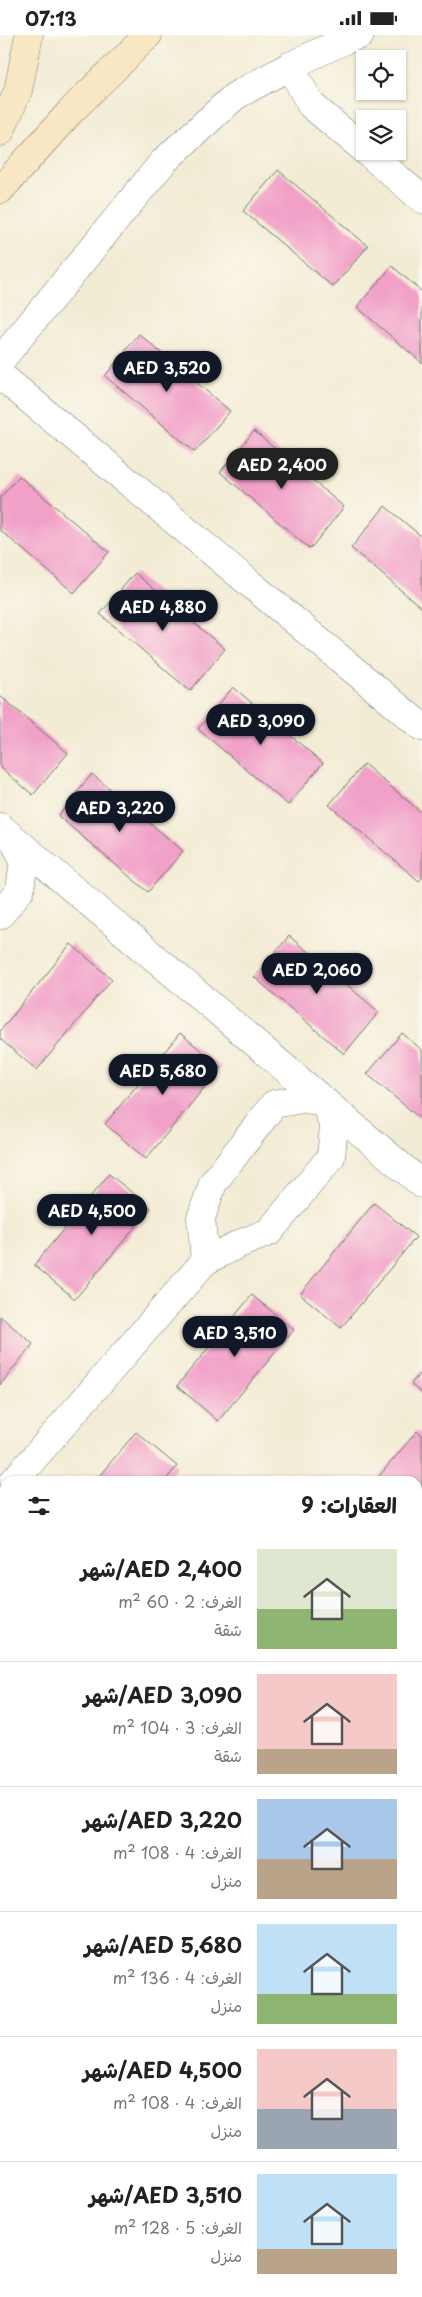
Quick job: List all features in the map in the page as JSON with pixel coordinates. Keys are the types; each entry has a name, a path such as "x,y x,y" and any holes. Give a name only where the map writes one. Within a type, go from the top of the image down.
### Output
{"main road":[{"path":"0,132 18,91 29,35"},
{"path":"0,190 71,111 148,35"}],"street":[{"path":"0,361 164,161 235,96 345,39 360,35"},
{"path":"290,66 311,105 356,143"},
{"path":"376,160 422,199"},
{"path":"0,375 422,727"},
{"path":"0,915 20,890 24,860 4,833"},
{"path":"4,833 422,1184"},
{"path":"206,1261 201,1219 213,1183 274,1105 302,1099 324,1101"},
{"path":"18,1476 206,1261 239,1244 269,1232 331,1157 334,1126 324,1101"}],"building":[{"path":"278,170 368,246 333,287 243,211"},
{"path":"392,266 422,292 422,363 357,307"},
{"path":"139,334 230,411 195,452 105,376"},
{"path":"254,431 344,507 310,549 220,472"},
{"path":"19,476 109,552 74,593 0,530 0,498"},
{"path":"385,506 422,537 422,608 351,548"},
{"path":"135,573 225,649 190,691 100,614"},
{"path":"233,687 323,763 288,805 198,729"},
{"path":"0,696 68,753 33,795 0,767"},
{"path":"364,764 422,813 422,878 419,881 329,805"},
{"path":"92,774 183,851 148,892 58,816"},
{"path":"289,936 379,1012 344,1054 254,977"},
{"path":"71,944 112,979 37,1070 0,1039 0,1031"},
{"path":"180,1033 221,1067 146,1159 105,1124"},
{"path":"402,1033 422,1050 422,1120 367,1074"},
{"path":"109,1174 151,1208 75,1299 34,1265"},
{"path":"374,1203 416,1237 341,1328 300,1294"},
{"path":"252,1295 294,1330 218,1421 177,1386"},
{"path":"0,1316 33,1344 0,1385"},
{"path":"422,1370 422,1394 411,1384"},
{"path":"417,1431 422,1435 422,1476 379,1476"},
{"path":"136,1432 177,1466 169,1476 99,1476"}]}
